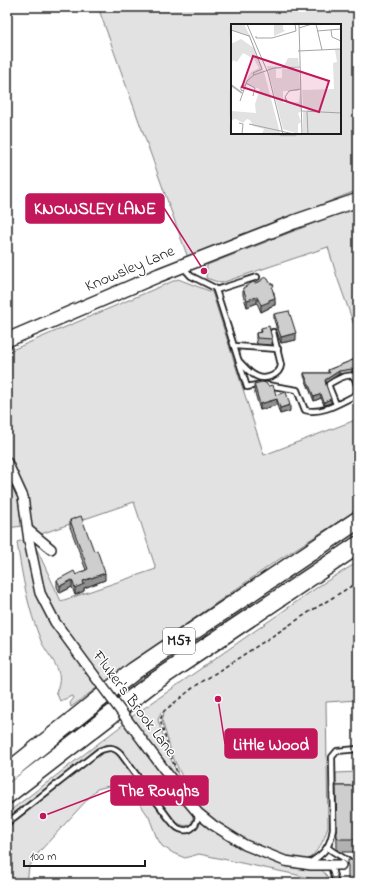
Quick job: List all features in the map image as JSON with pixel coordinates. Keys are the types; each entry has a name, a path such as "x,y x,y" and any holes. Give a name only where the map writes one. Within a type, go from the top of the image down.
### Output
{"highway":[{"name":"M57","path":"7,773 134,671 358,520"},
{"name":"M57","path":"7,795 151,684 358,545"}],"main road":[{"name":"Knowsley Lane","path":"7,340 182,266 294,222 358,200"}],"street":[{"name":"Fluker's Brook Lane","path":"7,462 23,497 40,593 55,622 198,813 213,825 245,846 285,861 331,866 347,862"},
{"path":"28,530 51,550"}],"lane":[{"path":"182,266 191,276 215,288 247,387 261,384 297,390 306,410 319,412 356,395 358,390 354,376 347,375 329,384 328,387 336,404"},
{"path":"216,290 257,277"},
{"path":"238,360 256,376 266,378 277,373 281,368 273,332"},
{"path":"234,346 278,349"},
{"path":"7,823 99,752 109,747 118,750 178,829 190,829 195,826 198,820 198,813"},
{"path":"308,864 327,847 332,838 332,757 337,751 358,749"},
{"path":"327,847 334,854 340,855 347,862"},
{"path":"331,866 336,883"}],"path":[{"path":"180,777 171,756 160,720 164,711 201,682 358,582"}],"shaded area":[{"path":"98,7 358,7 358,190 188,258"},
{"path":"358,206 358,336 328,247 221,283 206,278 207,265"},
{"path":"178,279 212,292 264,455 358,419 358,509 272,564 105,683 58,620 41,586 32,539 61,601 156,569 134,502 38,535 31,523 27,496 7,452 7,352"},
{"path":"7,473 17,493 23,526 7,528"},
{"path":"24,540 52,623 61,638 98,687 71,707 70,703 73,699 72,696 60,701 56,692 59,684 58,671 56,665 41,641 29,605 23,580 17,542"},
{"path":"358,562 358,700 326,702 328,827 320,846 307,861 290,858 253,846 214,822 214,820 207,816 191,801 191,793 172,755 162,720 164,714 161,712 158,720 169,755 186,792 130,718 322,584"},
{"path":"125,723 193,813 191,823 185,826 181,825 170,817 118,748 109,746 104,747 100,751 106,749 118,752 171,825 179,831 188,832 199,826 200,823 204,823 223,836 320,868 327,876 329,883 199,854 185,858 173,853 162,846 156,836 149,817 135,797 125,788 113,785 97,789 40,851 29,867 27,883 7,883 7,813"},
{"path":"358,772 358,798 336,798 336,773"}],"building":[{"path":"265,277 274,285 272,288 275,298 261,305 257,297 247,300 243,288 253,282 255,283 261,281"},
{"path":"289,311 296,333 281,337 274,314"},
{"path":"269,326 272,339 257,338 256,333 262,332 261,328"},
{"path":"358,358 358,366 352,369 339,371 325,380 331,399 324,402 321,394 314,397 304,373 330,373 328,370"},
{"path":"262,382 266,383 268,386 273,385 276,395 286,392 290,405 280,408 277,399 260,404 254,384"},
{"path":"81,516 94,551 97,550 105,573 83,581 84,584 75,588 72,580 60,586 57,580 74,571 76,575 88,569 70,520"},
{"path":"336,786 358,786 358,839 340,839 337,837"},
{"path":"348,860 358,860 358,883 348,883"}],"place":[{"name":"KNOWSLEY LANE","path":"204,271"},
{"name":"Little Wood","path":"218,699"},
{"name":"The Roughs","path":"43,816"}]}
